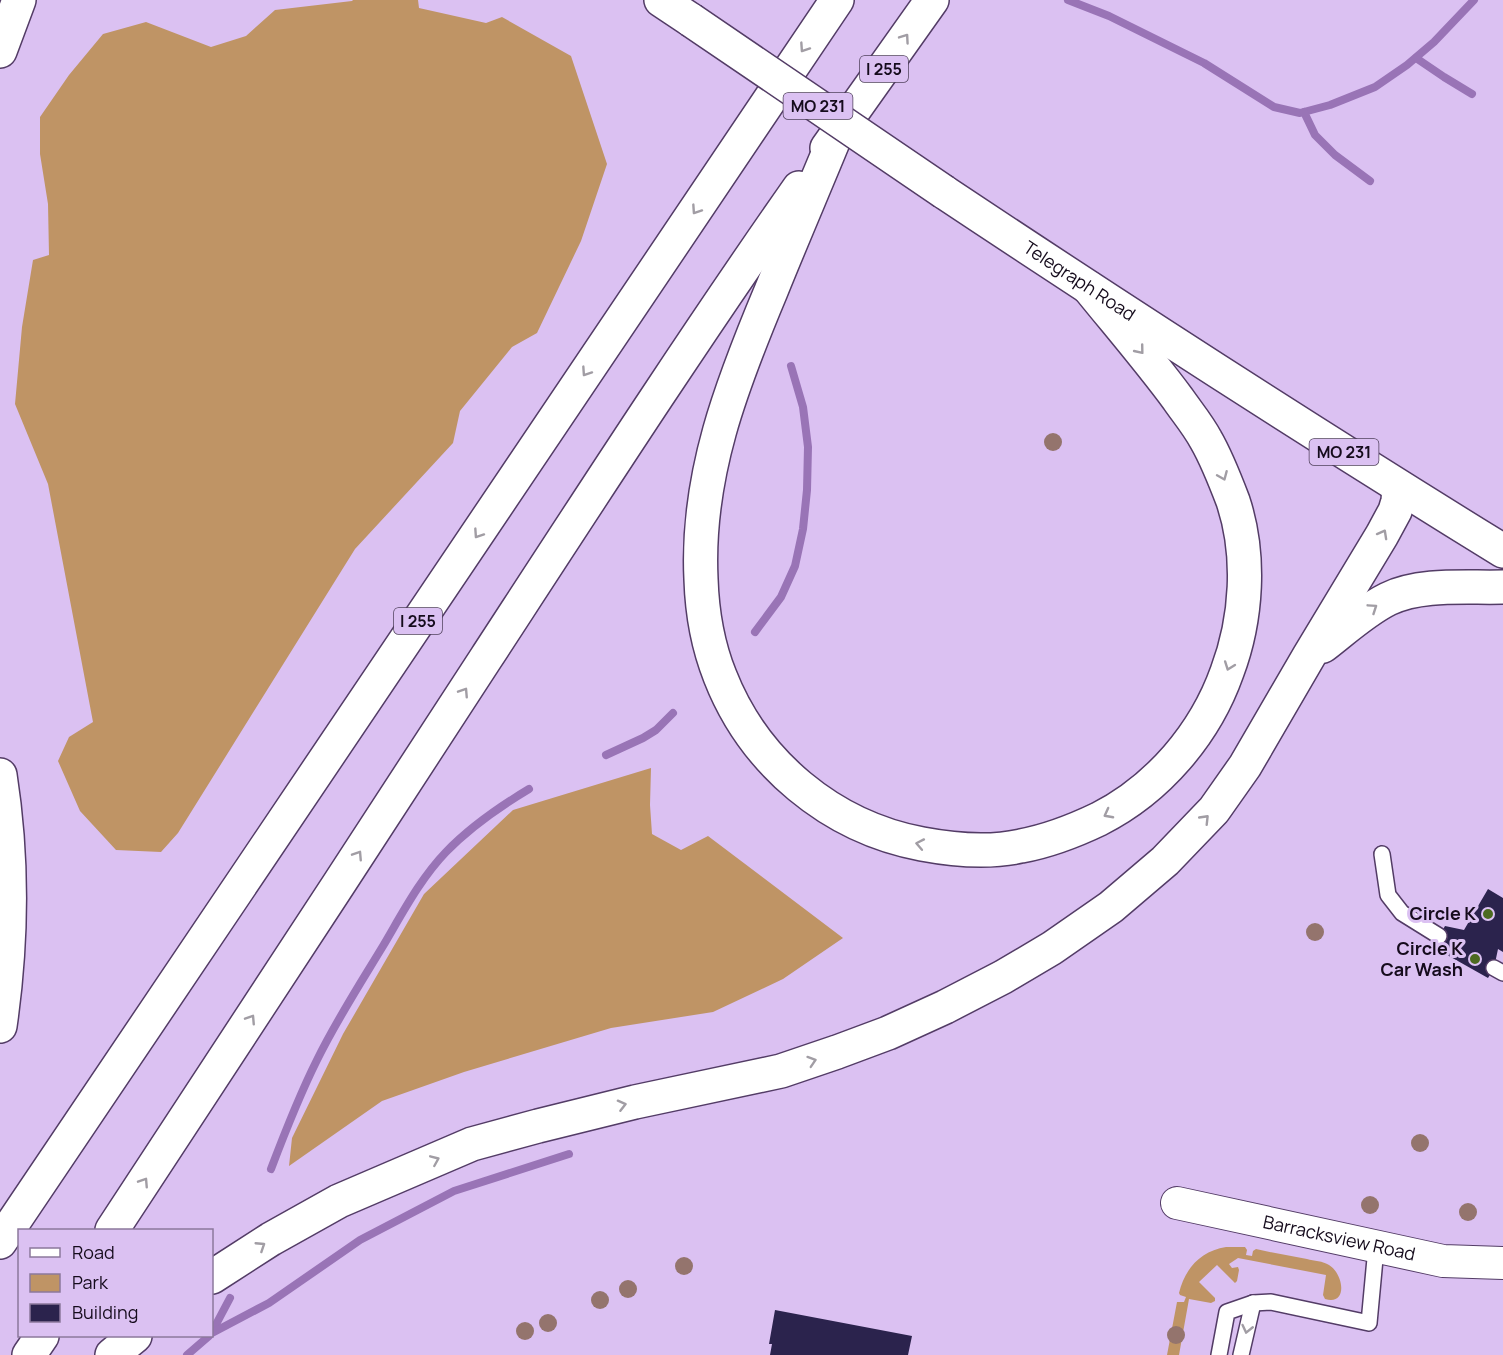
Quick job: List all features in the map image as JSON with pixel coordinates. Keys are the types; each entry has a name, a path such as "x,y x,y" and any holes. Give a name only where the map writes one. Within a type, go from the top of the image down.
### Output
{"main road":[{"path":"0,51 20,0"},
{"name":"Telegraph Road","path":"661,0 1089,288 1503,551"},
{"name":"I 255","path":"0,1242 837,0"},
{"name":"I 255","path":"113,1229 735,279 932,0"},
{"path":"835,137 737,374 720,425 709,469 700,548 700,577 709,640 719,675 750,735 770,759 795,783 846,819 908,842 941,848 981,850 1017,848 1047,840 1116,810 1145,789 1178,757 1219,694 1235,651 1243,610 1244,560 1242,539 1234,506 1223,475 1196,424 1164,380 1089,288"},
{"path":"213,1276 271,1239 339,1201 472,1144 624,1105 780,1071 837,1053 945,1007 1003,978 1052,948 1111,907 1165,861 1214,810 1245,766 1382,536 1395,511 1399,487"},
{"path":"1310,656 1374,607 1410,591 1433,588 1503,587"},
{"path":"0,775 7,839 9,890 7,973 0,1026"},
{"path":"29,1355 41,1337"},
{"path":"112,1355 133,1337"}],"street":[{"name":"Barracksview Road","path":"1177,1203 1443,1261 1503,1263"}],"lane":[{"path":"1382,854 1388,895 1402,914 1439,936"},
{"path":"1219,1355 1227,1311 1253,1302 1271,1302 1369,1323 1376,1248"},
{"path":"1241,1355 1253,1302"}],"green space":[{"path":"353,0 418,0 419,8 486,23 502,17 571,56 607,164 581,241 537,333 512,347 460,411 453,443 355,549 178,833 161,852 116,850 80,811 58,761 69,737 93,722 48,484 15,404 22,327 33,260 49,255 48,204 40,154 40,117 69,75 103,34 146,22 211,47 246,36 275,10"},
{"path":"651,768 652,834 681,850 708,836 843,938 783,979 713,1012 611,1028 464,1072 382,1101 289,1166 292,1138 343,1034 424,894 513,810"},
{"path":"1226,1247 1245,1247 1246,1255 1252,1256 1256,1249 1327,1264 1338,1275 1340,1294 1332,1300 1325,1299 1323,1295 1326,1275 1238,1258 1229,1264 1232,1268 1238,1267 1239,1270 1235,1283 1217,1265 1199,1282 1215,1298 1215,1301 1211,1303 1189,1299 1179,1355 1167,1355 1177,1302 1184,1302 1186,1297 1179,1293 1185,1276 1195,1262 1209,1252"}],"building":[{"path":"1488,889 1503,898 1503,952 1498,949 1494,968 1488,978 1433,947 1445,926 1464,930"},
{"path":"775,1310 912,1336 908,1355 770,1355 772,1344 769,1344"}],"waterway":[{"path":"1068,0 1109,16 1204,63 1274,107 1300,113 1330,105 1375,87 1407,65 1434,42 1474,0"},
{"path":"1416,58 1472,94"},
{"path":"1304,112 1315,135 1335,155 1370,181"},
{"path":"755,632 781,597 795,566 803,529 808,447 803,407 791,366"},
{"path":"606,755 656,730 673,713"},
{"path":"271,1169 298,1101 324,1045 420,885 446,852 475,825 529,789"},
{"path":"213,1332 269,1303 360,1240 454,1191 569,1154"},
{"path":"213,1330 230,1298"},
{"path":"187,1355 208,1337"}],"place":[{"name":"Circle K","path":"1488,914"},
{"name":"Circle K Car Wash","path":"1475,959"}]}
